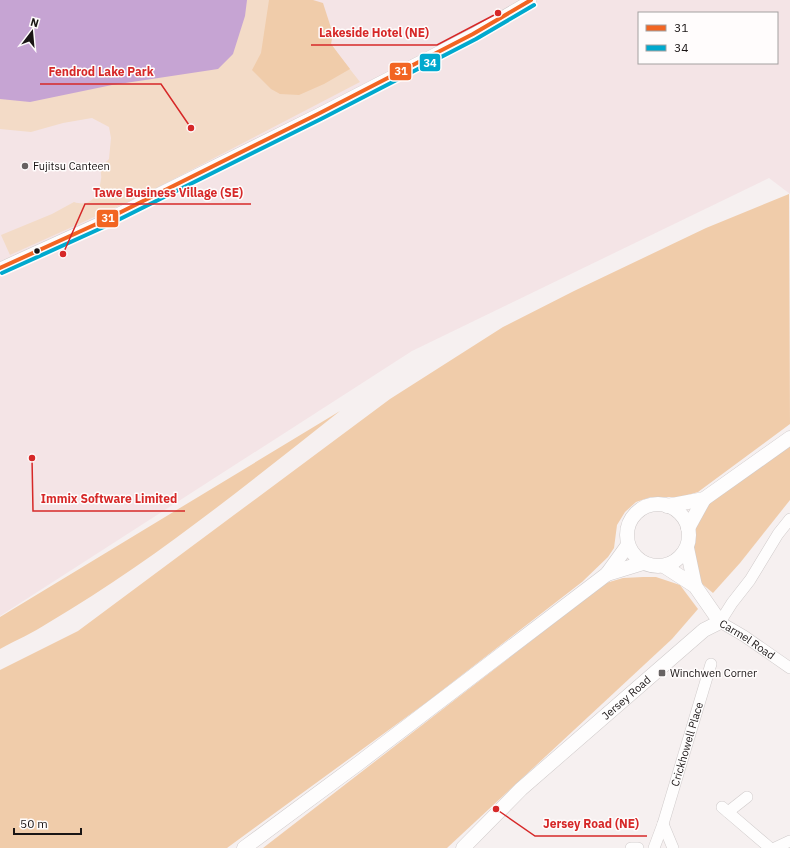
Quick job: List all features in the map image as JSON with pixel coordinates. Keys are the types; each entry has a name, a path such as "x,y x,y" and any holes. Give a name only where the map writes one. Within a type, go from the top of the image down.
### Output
{"main road":[{"path":"667,506 704,498 790,438"},
{"path":"688,528 704,498"},
{"path":"658,504 667,506 677,510 684,518 688,528 689,538 687,548 681,556 664,566 653,566 643,563 637,558 628,545 628,530 633,517 640,510 648,506 658,504"},
{"path":"244,848 353,768 607,574 628,545"},
{"name":"Carmel Road","path":"687,548 695,586"},
{"path":"607,574 643,563"},
{"name":"Carmel Road","path":"664,566 695,586 720,622"},
{"name":"Jersey Road","path":"463,848 521,789 704,630 720,622"}],"street":[{"path":"0,268 103,221 318,114 473,34 530,0"},
{"name":"Jersey Road","path":"720,622 732,603 750,580 778,534 790,519"},
{"name":"Carmel Road","path":"720,622 744,636 790,668"},
{"name":"Crickhowell Place","path":"654,848 663,824 711,664"},
{"path":"746,796 725,810 770,848"},
{"path":"663,824 673,848"},
{"path":"775,848 790,841"},
{"path":"631,848 638,848"}],"shaded area":[{"path":"0,0 305,0 307,6 338,54 360,82 141,196 10,255 1,235 52,214 74,202 86,203 94,198 100,185 101,168 109,159 111,138 109,127 92,118 63,123 31,132 0,129"},
{"path":"0,0 247,0 245,16 233,54 218,69 112,85 30,102 0,99"},
{"path":"247,0 790,0 790,194 769,178 412,351 0,616 0,99"},
{"path":"269,0 313,0 323,3 333,34 331,44 350,69 324,84 299,95 280,94 271,89 252,70 261,53"},
{"path":"789,194 790,424 698,492 681,497 651,497 636,502 625,512 617,525 614,548 608,557 582,582 427,702 227,848 0,848 0,670 78,631 390,399 503,327 574,291 706,228"},
{"path":"340,411 198,522 124,575 42,627 0,649 0,617"},
{"path":"790,445 790,500 740,563 713,593 701,583 692,554 693,538 696,526 712,499"},
{"path":"656,577 680,585 698,609 672,639 447,848 263,848 606,583 623,578"}],"transit line":[{"name":"31","path":"0,268 103,221 318,114 473,34 531,0"},
{"name":"34","path":"2,273 106,226 321,119 476,39 534,5"}],"place":[{"name":"Lakeside Hotel (NE)","path":"498,13"},
{"name":"Fendrod Lake Park","path":"191,128"},
{"name":"Fujitsu Canteen","path":"25,166"},
{"name":"Tawe Business Village (SE)","path":"63,254"},
{"name":"Immix Software Limited","path":"32,458"},
{"name":"Winchwen Corner","path":"662,673"},
{"name":"Jersey Road (NE)","path":"496,809"}]}
